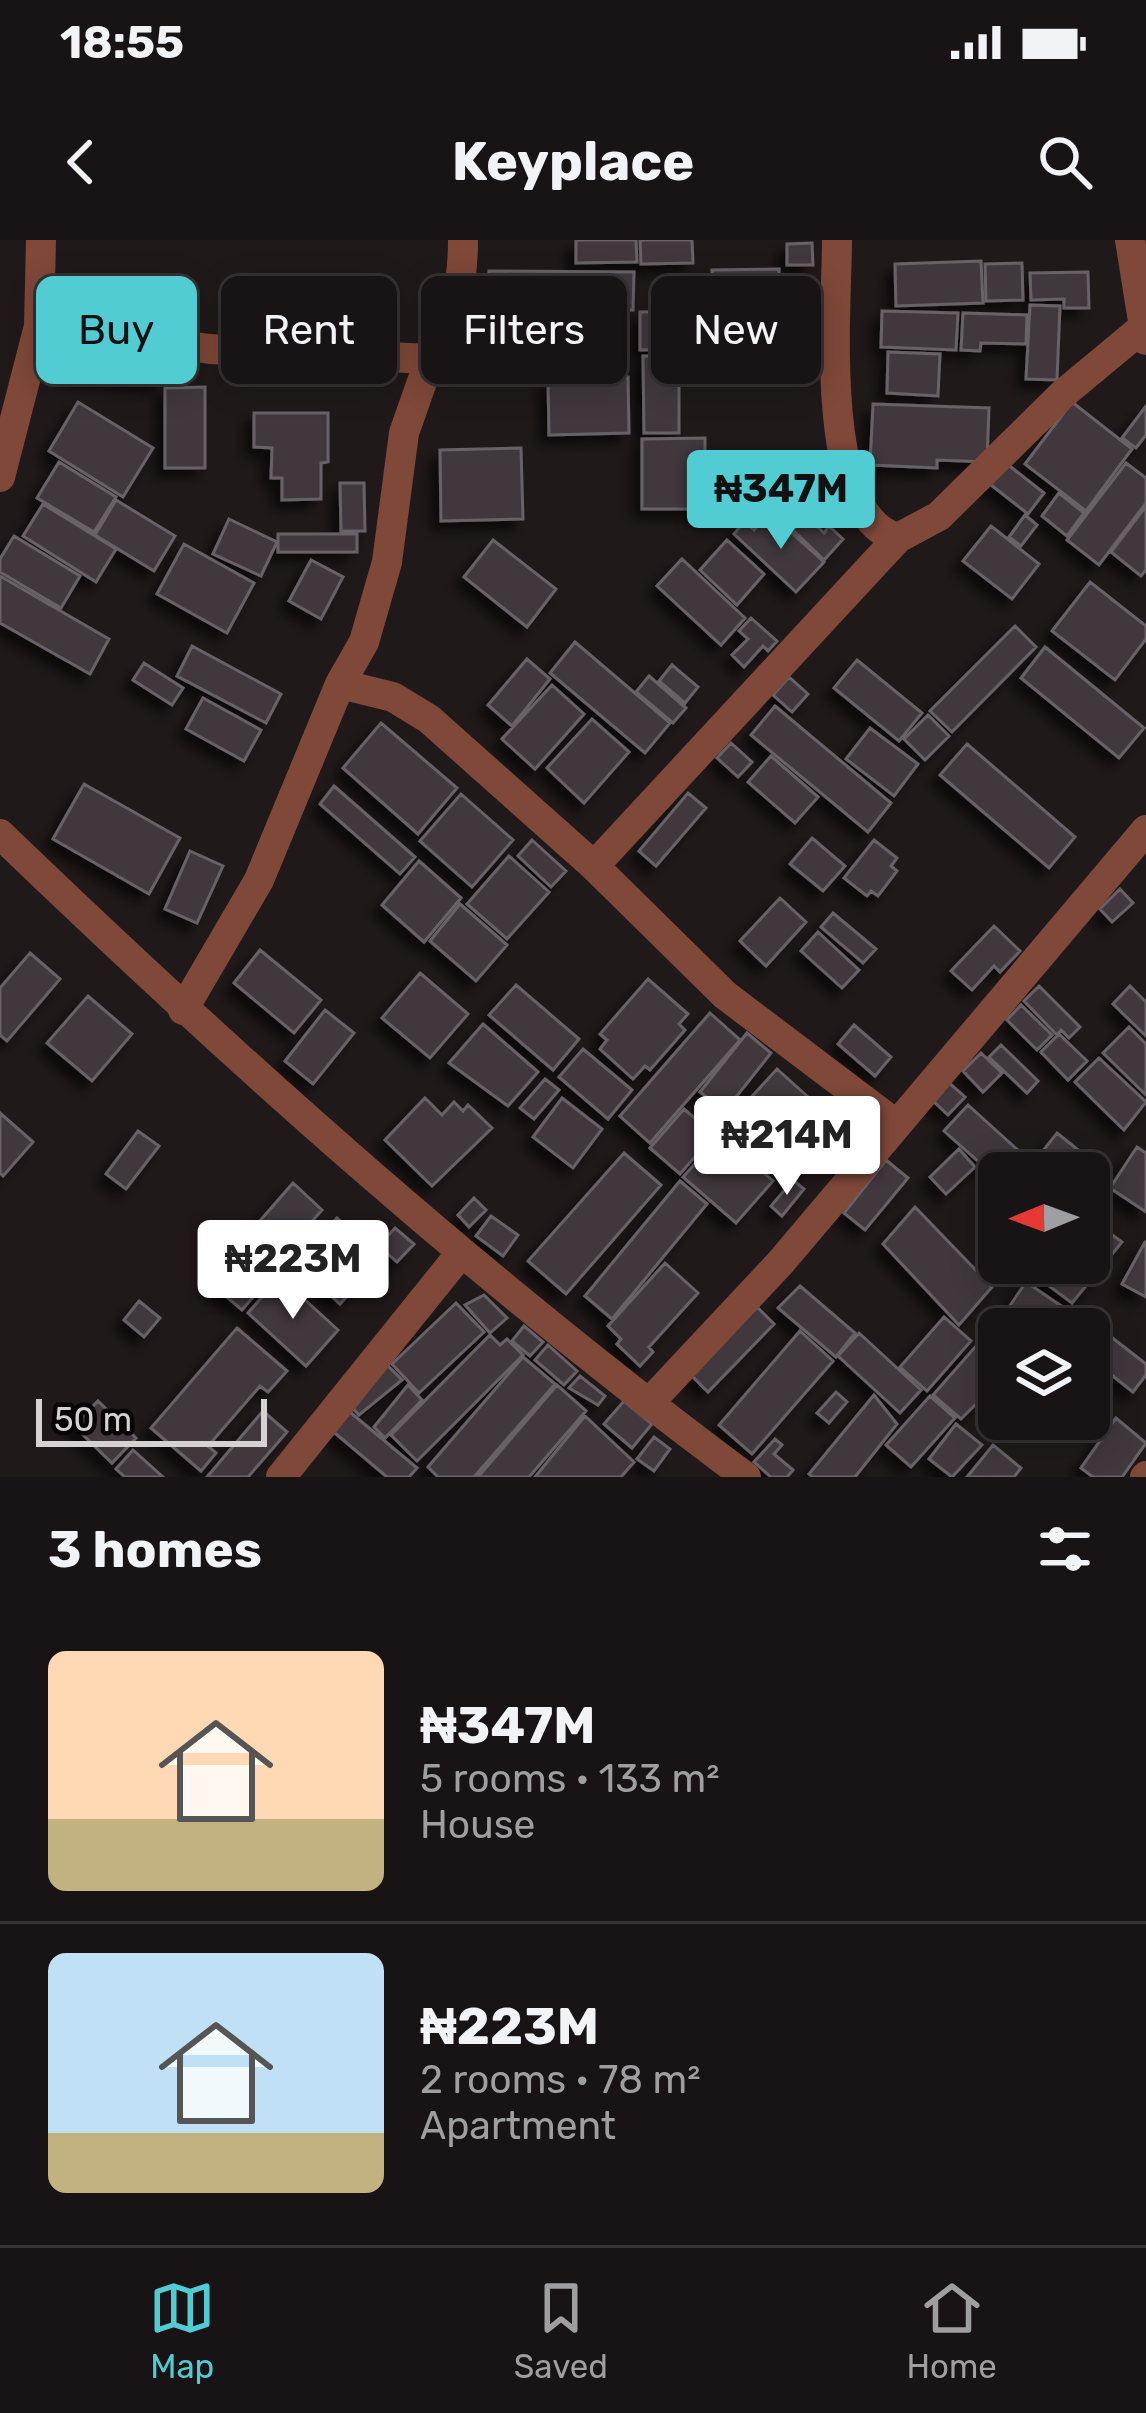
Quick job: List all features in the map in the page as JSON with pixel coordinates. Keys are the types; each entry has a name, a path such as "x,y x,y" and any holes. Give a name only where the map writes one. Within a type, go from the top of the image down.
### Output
{"street":[{"path":"40,276 41,240"},
{"path":"460,276 463,240"},
{"path":"837,240 837,394 846,475 865,517 879,534 898,538"},
{"path":"594,866 898,538 939,516 1063,394 1143,335 1130,240"},
{"path":"0,477 36,334"},
{"path":"197,347 421,359"},
{"path":"183,1010 259,880 340,684 364,642 387,562 404,433 421,384"},
{"path":"340,684 393,697 429,719 594,866 725,995 897,1125"},
{"path":"648,1404 897,1125 1146,830"},
{"path":"0,834 183,1010 461,1252 746,1477"},
{"path":"280,1477 461,1252"}],"building":[{"path":"576,240 636,240 637,262 576,263"},
{"path":"640,240 692,240 693,263 641,264"},
{"path":"812,243 813,265 787,265 787,244"},
{"path":"981,261 983,303 896,306 895,264"},
{"path":"1022,263 1023,300 986,301 985,264"},
{"path":"779,269 779,276 712,276 712,270"},
{"path":"489,271 634,272 633,310 627,310 627,276 489,276"},
{"path":"1088,272 1089,308 1064,308 1064,299 1031,300 1030,273"},
{"path":"1030,305 1060,306 1057,380 1026,379"},
{"path":"882,311 958,313 956,350 881,347"},
{"path":"640,312 651,312 651,350 640,350"},
{"path":"963,313 1027,315 1026,344 981,343 980,351 961,350"},
{"path":"888,352 940,354 938,396 887,393"},
{"path":"643,356 651,356 651,384 679,384 679,433 644,433"},
{"path":"627,377 629,433 549,435 548,384 627,384"},
{"path":"205,387 205,468 165,468 165,388"},
{"path":"78,402 153,448 123,497 49,451"},
{"path":"1072,402 1132,449 1086,511 1025,464"},
{"path":"873,404 989,408 987,462 937,460 937,468 870,465"},
{"path":"1146,406 1146,435 1136,448 1122,438"},
{"path":"254,413 328,413 328,462 321,463 321,499 282,500 282,478 271,478 272,448 254,447"},
{"path":"705,438 705,509 642,509 642,439"},
{"path":"521,448 523,519 441,521 440,450"},
{"path":"1002,460 1044,493 1028,514 986,481"},
{"path":"59,462 116,497 94,532 37,498"},
{"path":"1126,463 1146,478 1146,503 1099,565 1067,540"},
{"path":"340,483 364,483 365,531 341,531"},
{"path":"1059,493 1084,513 1067,536 1042,516"},
{"path":"116,500 175,536 154,571 95,535"},
{"path":"43,504 116,549 96,582 23,536"},
{"path":"1146,506 1146,570 1141,576 1111,552"},
{"path":"1025,515 1037,525 1021,546 1009,537"},
{"path":"806,516 824,533 829,526 843,539 824,560 793,530"},
{"path":"765,518 770,523 775,518 824,562 796,592 734,534 745,521 754,530"},
{"path":"229,519 277,542 261,576 213,554"},
{"path":"991,526 1039,564 1012,599 963,561"},
{"path":"278,534 357,534 357,552 278,552"},
{"path":"14,536 80,576 61,608 0,572 0,559"},
{"path":"493,540 556,589 527,627 464,577"},
{"path":"727,540 764,574 737,605 700,570"},
{"path":"184,544 254,583 227,633 157,594"},
{"path":"682,559 745,618 721,645 657,586"},
{"path":"311,560 343,577 321,619 289,601"},
{"path":"0,576 109,639 90,674 0,623"},
{"path":"1090,582 1146,626 1146,639 1115,680 1052,631"},
{"path":"751,618 777,641 768,651 763,646 744,667 732,655 748,639 739,631"},
{"path":"1015,626 1036,647 952,732 930,711"},
{"path":"575,642 670,723 645,753 550,673"},
{"path":"192,646 281,694 266,723 177,676"},
{"path":"1045,647 1144,728 1119,758 1021,678"},
{"path":"527,659 550,679 512,726 488,705"},
{"path":"857,660 922,713 899,741 834,688"},
{"path":"144,663 183,688 172,705 133,680"},
{"path":"672,665 698,687 685,703 659,681"},
{"path":"649,676 686,708 673,723 636,692"},
{"path":"789,677 808,694 792,712 773,695"},
{"path":"552,685 584,714 535,769 502,739"},
{"path":"203,698 261,730 244,761 186,729"},
{"path":"775,706 891,803 868,832 751,735"},
{"path":"928,715 949,736 925,760 904,739"},
{"path":"592,719 629,752 584,803 547,768"},
{"path":"381,723 457,788 418,834 343,768"},
{"path":"870,728 918,764 894,796 846,759"},
{"path":"731,743 752,762 738,777 717,758"},
{"path":"967,744 1075,837 1049,868 940,775"},
{"path":"771,756 818,797 795,823 748,782"},
{"path":"84,784 180,838 149,894 53,839"},
{"path":"334,786 415,857 400,874 320,804"},
{"path":"688,793 706,808 656,866 639,851"},
{"path":"461,794 513,840 472,887 420,841"},
{"path":"812,838 845,866 823,891 790,864"},
{"path":"532,840 566,871 551,887 518,856"},
{"path":"874,840 897,858 891,866 897,871 878,896 871,891 867,896 844,878"},
{"path":"190,851 223,866 197,923 165,909"},
{"path":"509,856 549,892 507,939 467,904"},
{"path":"419,861 461,898 424,942 382,905"},
{"path":"1120,889 1133,903 1112,922 1100,909"},
{"path":"780,898 806,922 766,966 740,941"},
{"path":"460,904 507,945 476,981 430,941"},
{"path":"833,913 876,949 863,963 821,927"},
{"path":"994,926 1020,951 1000,972 994,966 972,990 951,971"},
{"path":"818,932 859,970 842,988 801,951"},
{"path":"260,950 321,1000 294,1033 234,983"},
{"path":"30,953 60,979 7,1041 0,1035 0,988"},
{"path":"420,973 468,1014 430,1058 382,1018"},
{"path":"648,979 688,1014 679,1024 685,1030 650,1070 645,1066 633,1079 600,1049 607,1040 600,1034"},
{"path":"516,985 579,1039 553,1070 489,1015"},
{"path":"1039,986 1080,1027 1069,1038 1061,1030 1057,1035 1024,1001"},
{"path":"1130,986 1146,1002 1146,1036 1113,1004"},
{"path":"88,996 132,1034 92,1081 47,1043"},
{"path":"1021,1005 1052,1035 1037,1050 1007,1020"},
{"path":"325,1010 354,1033 313,1084 285,1061"},
{"path":"710,1013 740,1040 650,1143 620,1116"},
{"path":"483,1024 538,1072 508,1106 449,1063"},
{"path":"854,1025 891,1057 875,1076 838,1044"},
{"path":"1129,1027 1146,1044 1146,1095 1103,1053"},
{"path":"747,1033 771,1053 725,1111 700,1092"},
{"path":"1059,1034 1087,1061 1068,1080 1041,1052"},
{"path":"1001,1045 1038,1081 1027,1093 989,1057"},
{"path":"583,1049 632,1090 608,1119 559,1077"},
{"path":"981,1053 1002,1073 983,1092 963,1071"},
{"path":"1099,1058 1146,1102 1124,1130 1075,1082"},
{"path":"777,1069 837,1123 795,1169 735,1115"},
{"path":"545,1079 559,1090 534,1119 520,1108"},
{"path":"947,1081 965,1097 948,1115 931,1099"},
{"path":"425,1098 442,1115 454,1102 463,1111 468,1105 492,1128 432,1186 385,1140"},
{"path":"562,1098 602,1129 573,1168 533,1137"},
{"path":"968,1105 1020,1152 978,1152 978,1161 944,1131"},
{"path":"684,1109 714,1135 680,1174 650,1148"},
{"path":"0,1113 33,1142 3,1176 0,1173"},
{"path":"138,1131 159,1146 126,1189 106,1174"},
{"path":"1057,1133 1081,1152 1042,1152"},
{"path":"721,1135 773,1181 736,1223 683,1177"},
{"path":"1137,1147 1146,1153 1146,1212 1110,1188"},
{"path":"959,1149 975,1167 946,1194 930,1177"},
{"path":"624,1153 661,1185 566,1294 528,1261"},
{"path":"886,1160 908,1178 865,1230 844,1213"},
{"path":"793,1180 804,1189 782,1216 771,1206"},
{"path":"680,1181 707,1204 612,1319 585,1296"},
{"path":"293,1183 322,1210 280,1257 251,1231"},
{"path":"474,1198 486,1210 469,1227 458,1215"},
{"path":"915,1207 978,1272 978,1284 992,1287 959,1325 883,1244"},
{"path":"491,1216 518,1235 503,1256 476,1236"},
{"path":"337,1218 381,1259 340,1304 296,1263"},
{"path":"395,1228 414,1244 397,1262 379,1246"},
{"path":"1110,1233 1122,1242 1110,1257"},
{"path":"1146,1242 1146,1297 1122,1284"},
{"path":"243,1252 271,1276 242,1310 214,1286"},
{"path":"665,1263 698,1293 649,1347 653,1352 640,1366 617,1344 621,1339 608,1326"},
{"path":"280,1277 338,1330 306,1366 248,1313"},
{"path":"1029,1284 1064,1308 1008,1308"},
{"path":"1046,1284 1088,1284 1072,1303"},
{"path":"800,1286 855,1333 836,1357 778,1308"},
{"path":"484,1295 507,1318 490,1333 465,1305"},
{"path":"139,1301 160,1318 144,1337 124,1320"},
{"path":"456,1303 484,1332 419,1393 392,1364"},
{"path":"757,1307 774,1324 708,1392 691,1375"},
{"path":"944,1317 971,1341 927,1391 900,1367"},
{"path":"524,1326 543,1342 530,1356 512,1341"},
{"path":"237,1328 287,1371 268,1392 260,1386 208,1446 216,1453 201,1471 151,1428"},
{"path":"800,1331 833,1361 752,1454 719,1425"},
{"path":"859,1333 921,1390 900,1413 838,1356"},
{"path":"490,1335 500,1345 507,1339 523,1355 417,1461 391,1435"},
{"path":"1110,1336 1146,1364 1146,1375 1133,1392 1110,1374"},
{"path":"548,1345 577,1371 564,1385 535,1360"},
{"path":"978,1348 978,1402 961,1419 933,1395"},
{"path":"523,1357 555,1384 474,1477 438,1477 428,1467"},
{"path":"387,1365 402,1380 359,1415 347,1402"},
{"path":"580,1376 605,1396 598,1405 569,1388"},
{"path":"408,1385 422,1400 385,1438 374,1427"},
{"path":"557,1385 586,1411 529,1477 478,1477"},
{"path":"836,1392 847,1402 829,1423 817,1413"},
{"path":"874,1395 897,1424 855,1477 809,1474"},
{"path":"930,1396 955,1418 911,1467 886,1445"},
{"path":"98,1401 136,1438 112,1463 74,1426"},
{"path":"624,1401 652,1424 632,1448 604,1424"},
{"path":"345,1408 417,1468 409,1477 387,1477 329,1428"},
{"path":"263,1411 287,1432 248,1477 207,1477"},
{"path":"585,1416 634,1462 621,1477 535,1477"},
{"path":"1116,1418 1146,1443 1122,1477 1093,1477 1081,1468 1101,1440 1110,1440"},
{"path":"956,1424 982,1445 952,1477 929,1459"},
{"path":"654,1437 670,1449 654,1471 637,1459"},
{"path":"775,1439 782,1445 774,1454 793,1470 787,1477 771,1477 754,1462"},
{"path":"993,1445 1021,1468 1014,1477 967,1477"},
{"path":"133,1450 163,1477 125,1477 116,1469"}]}
